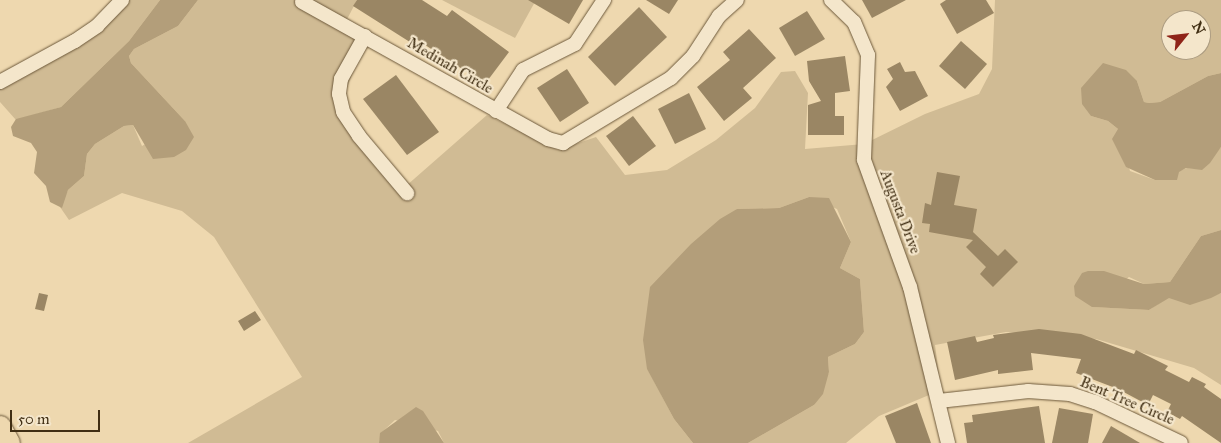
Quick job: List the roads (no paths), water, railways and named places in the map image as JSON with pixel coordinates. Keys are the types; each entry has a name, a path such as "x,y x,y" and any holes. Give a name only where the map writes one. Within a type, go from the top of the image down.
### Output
{"main road":[{"path":"0,427 9,443"}],"street":[{"path":"0,82 90,31 122,0"},
{"path":"496,111 523,70 576,44 604,0"},
{"name":"Medinah Circle","path":"302,2 520,124 548,139 563,143 576,137 671,78 693,56 720,16 736,0"},
{"name":"Augusta Drive","path":"831,0 854,22 868,55 864,160 910,287 948,443"},
{"path":"364,36 341,79 339,94 343,112 359,136 407,193"},
{"name":"Bent Tree Circle","path":"939,401 1028,391 1057,391 1095,402 1181,443"}]}
